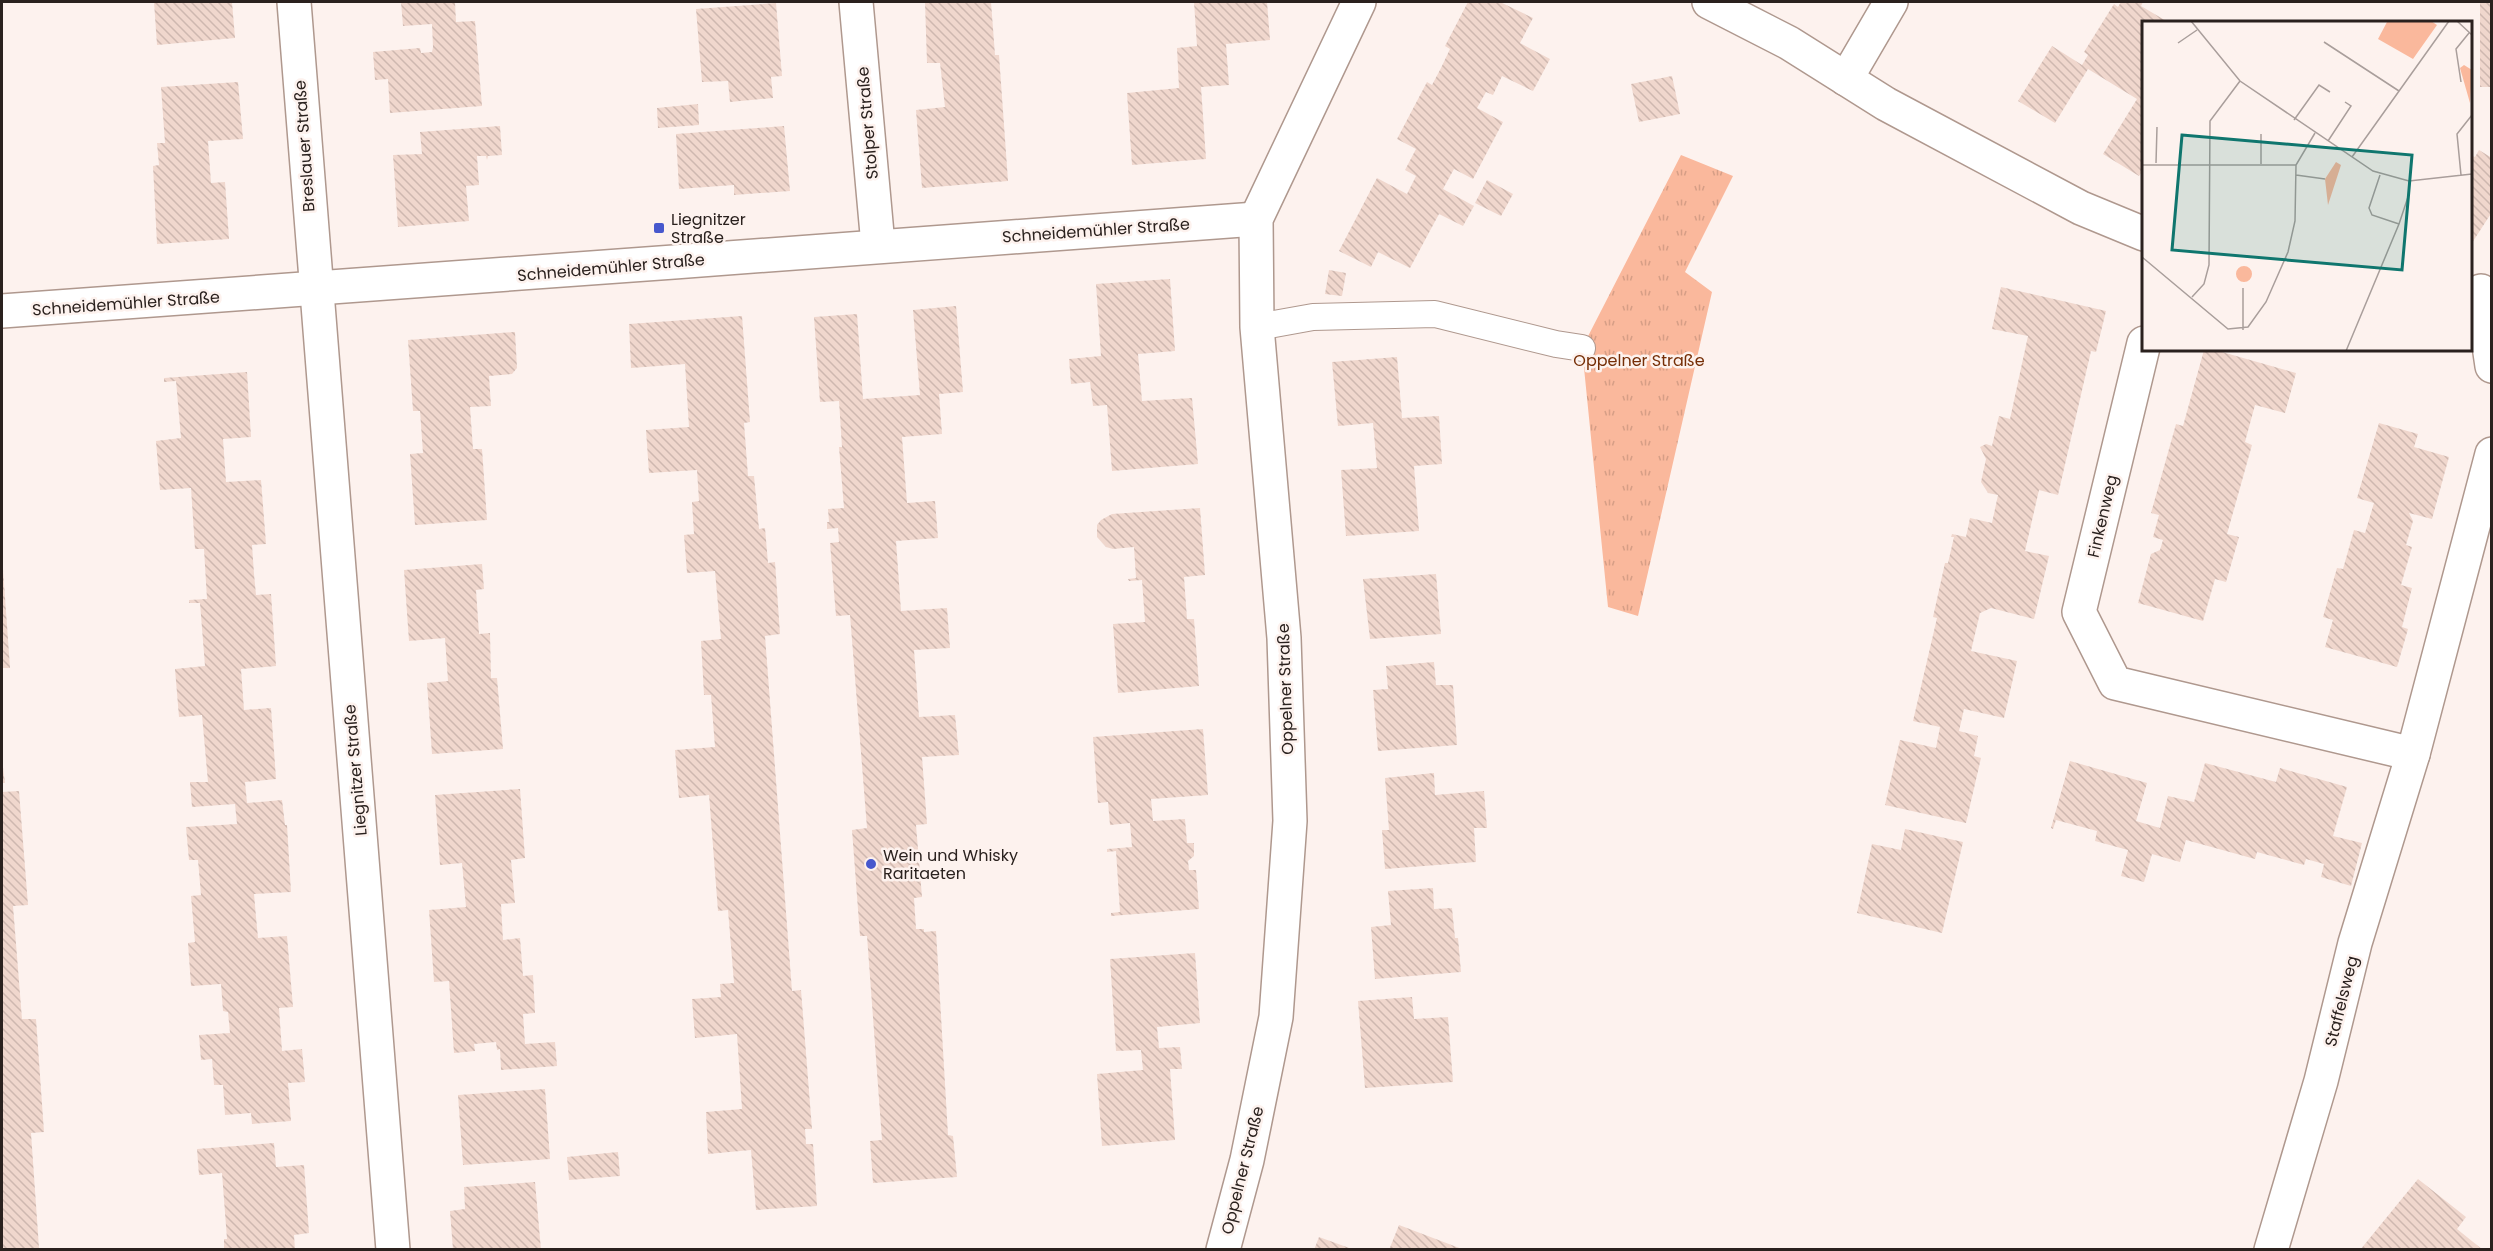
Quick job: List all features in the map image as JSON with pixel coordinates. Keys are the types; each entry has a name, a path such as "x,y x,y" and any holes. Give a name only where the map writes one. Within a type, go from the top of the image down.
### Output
{"street":[{"name":"Breslauer Straße","path":"294,2 316,290"},
{"name":"Stolper Straße","path":"856,2 878,245"},
{"name":"Oppelner Straße","path":"1223,1250 1247,1160 1276,1017 1290,821 1284,638 1270,454 1257,327 1256,219 1359,2"},
{"path":"1708,2 1789,43 1886,104 2081,208 2142,233"},
{"path":"1846,79 1892,2"},
{"name":"Schneidemühler Straße","path":"2,311 316,290 878,245 1256,219"},
{"name":"Liegnitzer Straße","path":"316,290 393,1250"},
{"path":"2481,291 2492,366"},
{"name":"Finkenweg","path":"2142,351 2079,612 2115,682 2413,754"},
{"name":"Staffelsweg","path":"2271,1250 2321,1081 2355,943 2413,754 2492,454"}],"lane":[{"path":"1257,327 1313,317 1435,314 1556,344 1582,348"}],"green space":[{"name":"Oppelner Straße","path":"1681,155 1733,176 1685,272 1712,292 1638,616 1608,607 1582,348"}],"building":[{"path":"154,2 232,2 235,38 157,45"},
{"path":"401,2 455,2 456,22 475,21 482,106 390,113 388,79 375,80 373,52 420,48 421,53 432,52 433,47 432,24 403,26"},
{"path":"925,2 991,2 995,55 999,55 1008,181 922,188 916,110 945,107 940,63 927,63"},
{"path":"1194,2 1267,2 1270,40 1226,44 1229,85 1201,87 1206,159 1132,165 1127,93 1179,88 1177,48 1197,46"},
{"path":"1468,2 1500,2 1533,18 1520,43 1550,59 1533,91 1502,76 1493,95 1486,92 1477,108 1503,122 1473,179 1454,169 1443,189 1474,206 1463,226 1439,214 1410,268 1378,252 1371,267 1339,251 1377,178 1407,194 1416,176 1405,170 1416,149 1397,139 1427,82 1432,85 1441,68 1450,49 1445,46"},
{"path":"2121,2 2143,2 2141,6 2166,21 2142,21 2142,172 2139,176 2103,154 2137,99 2088,69 2055,123 2018,101 2052,46 2082,65 2088,55 2084,52 2114,4 2118,7"},
{"path":"2480,2 2492,2 2492,87 2480,87"},
{"path":"776,3 782,76 771,77 773,98 730,102 728,81 702,82 696,9"},
{"path":"1672,76 1680,114 1639,122 1631,84"},
{"path":"238,82 243,139 208,141 211,183 225,182 229,239 157,244 153,166 159,165 157,143 165,143 161,87"},
{"path":"698,104 699,125 658,128 657,108"},
{"path":"500,126 502,155 488,156 487,160 486,156 477,156 479,185 466,186 469,221 398,227 393,155 422,154 420,132"},
{"path":"784,126 790,191 734,195 734,185 679,189 676,134"},
{"path":"2479,150 2492,158 2492,212 2472,243 2472,156 2475,157"},
{"path":"1487,180 1513,194 1501,216 1475,203"},
{"path":"1329,270 1346,273 1342,296 1325,294"},
{"path":"1170,279 1175,351 1138,354 1142,401 1192,398 1198,464 1112,471 1107,405 1093,406 1090,382 1071,384 1069,359 1101,356 1096,284"},
{"path":"2001,287 2106,311 2096,352 2091,351 2058,495 2039,490 2025,551 2049,556 2034,619 1991,608 1980,613 1971,651 2017,661 2004,718 1964,709 1959,731 1978,736 1974,756 1981,758 1966,823 1885,805 1900,740 1936,748 1940,727 1913,721 1937,618 1933,617 1945,563 1948,563 1954,537 1951,537 1952,534 1966,537 1970,518 1992,523 1998,495 1988,493 1981,482 1986,459 1980,447 1986,444 1992,446 1999,416 2010,419 2028,336 1992,329"},
{"path":"956,306 963,392 939,394 942,434 902,437 907,503 935,501 938,538 896,541 901,611 947,608 950,648 914,650 919,717 955,715 959,755 922,757 927,824 916,825 922,897 914,898 916,929 924,929 924,932 936,931 948,1135 953,1136 957,1177 873,1183 870,1141 882,1140 867,936 860,936 852,830 867,828 850,615 836,616 830,543 839,542 838,528 827,529 828,509 844,508 839,447 842,447 839,401 820,402 814,317 857,314 863,399 920,395 913,310"},
{"path":"742,316 750,422 744,423 748,476 754,476 759,529 765,528 768,563 775,562 780,634 765,636 792,991 801,990 812,1129 805,1129 806,1144 813,1144 817,1206 756,1210 751,1150 708,1154 706,1112 742,1109 737,1034 695,1038 692,999 721,997 720,984 734,983 728,910 718,911 709,795 679,798 675,750 715,747 711,695 704,695 701,641 721,639 715,571 687,573 684,535 694,534 692,502 699,501 697,470 649,473 646,430 689,427 685,364 631,368 629,324"},
{"path":"515,332 517,368 512,374 489,376 491,406 470,407 473,449 482,449 487,520 415,525 410,454 423,453 420,411 413,411 408,340"},
{"path":"2204,351 2219,351 2296,373 2285,413 2255,405 2245,442 2252,445 2227,534 2239,537 2226,582 2215,579 2203,621 2138,603 2151,554 2160,550 2163,540 2153,537 2159,515 2151,513 2176,424 2183,426"},
{"path":"1397,357 1402,418 1439,416 1442,464 1414,466 1419,531 1346,536 1341,470 1377,468 1373,423 1338,426 1332,362"},
{"path":"247,372 251,437 223,439 226,482 261,480 266,544 252,545 254,574 256,595 271,594 276,666 241,669 244,710 271,708 276,779 245,782 247,803 282,800 285,825 287,825 291,892 254,894 258,938 287,936 293,1007 279,1008 282,1051 302,1049 305,1082 288,1083 291,1121 252,1124 251,1113 225,1115 223,1085 214,1085 212,1059 201,1060 199,1035 230,1033 228,1012 223,1011 221,984 191,986 188,943 195,942 191,896 201,895 198,860 189,860 186,827 237,824 235,804 192,807 190,782 208,782 202,715 179,717 175,669 205,666 200,603 189,603 189,600 207,599 204,549 195,549 191,488 160,490 156,441 181,438 176,381 164,382 164,378"},
{"path":"2379,423 2418,434 2414,447 2449,457 2432,519 2409,513 2413,521 2406,545 2412,547 2401,585 2412,588 2402,627 2408,629 2397,667 2325,647 2333,620 2323,617 2337,568 2343,569 2354,530 2365,533 2374,503 2357,498"},
{"path":"1200,508 1205,575 1184,577 1187,619 1194,619 1199,686 1118,693 1113,624 1145,622 1142,580 1129,581 1128,579 1136,578 1134,547 1113,549 1106,547 1097,537 1097,525 1112,514"},
{"path":"2,555 10,668 2,668"},
{"path":"482,564 484,589 476,590 479,634 490,633 491,678 497,678 503,749 432,754 427,683 448,681 445,638 409,641 404,570"},
{"path":"1436,574 1441,634 1370,639 1363,579"},
{"path":"1434,662 1436,685 1453,685 1457,745 1378,751 1373,690 1388,689 1386,666"},
{"path":"1203,729 1208,795 1151,799 1153,821 1185,819 1187,843 1194,843 1194,856 1188,861 1189,870 1196,870 1199,909 1111,916 1111,913 1120,912 1116,851 1107,852 1107,849 1132,847 1130,823 1110,825 1108,802 1098,803 1093,737"},
{"path":"2,760 5,783 2,783"},
{"path":"2070,761 2147,783 2136,821 2160,828 2168,796 2194,802 2205,763 2276,782 2280,768 2347,787 2333,836 2362,843 2351,886 2321,877 2324,864 2306,859 2304,865 2257,852 2255,859 2186,840 2180,862 2152,854 2144,882 2121,876 2128,850 2095,841 2097,831 2056,820 2053,829 2051,828"},
{"path":"1434,773 1435,795 1484,791 1487,828 1474,828 1476,862 1385,869 1382,830 1389,830 1385,778"},
{"path":"520,789 525,858 511,860 515,903 501,904 503,940 520,938 523,976 533,975 535,1013 523,1014 525,1044 555,1042 557,1066 501,1070 500,1049 497,1050 496,1042 474,1044 475,1051 454,1053 449,981 434,982 429,910 466,907 462,863 440,865 435,795"},
{"path":"19,791 28,905 13,906 22,1019 36,1019 44,1132 31,1133 39,1248 2,1250 2,792"},
{"path":"1905,829 1963,842 1942,933 1857,913 1872,844 1901,850"},
{"path":"1433,888 1434,909 1452,908 1461,972 1375,979 1371,927 1391,925 1388,891"},
{"path":"1195,953 1200,1023 1157,1027 1159,1048 1180,1047 1182,1069 1170,1069 1175,1140 1102,1146 1097,1074 1143,1070 1141,1050 1116,1051 1110,959"},
{"path":"1412,997 1414,1019 1448,1017 1453,1082 1365,1088 1358,1001"},
{"path":"545,1089 550,1159 463,1165 458,1095"},
{"path":"274,1143 276,1167 304,1165 309,1233 294,1235 295,1250 224,1250 224,1239 227,1239 222,1173 199,1175 197,1149"},
{"path":"618,1152 620,1176 569,1180 567,1157"},
{"path":"2418,1179 2466,1217 2457,1229 2483,1250 2360,1250"},
{"path":"535,1182 541,1250 453,1250 450,1211 465,1209 464,1187"},
{"path":"1399,1225 1462,1249 1462,1250 1389,1250"},
{"path":"1319,1237 1352,1249 1352,1250 1314,1250"}],"place":[{"name":"Liegnitzer Straße","path":"659,228"},
{"name":"Wein und Whisky Raritaeten","path":"871,864"}]}
